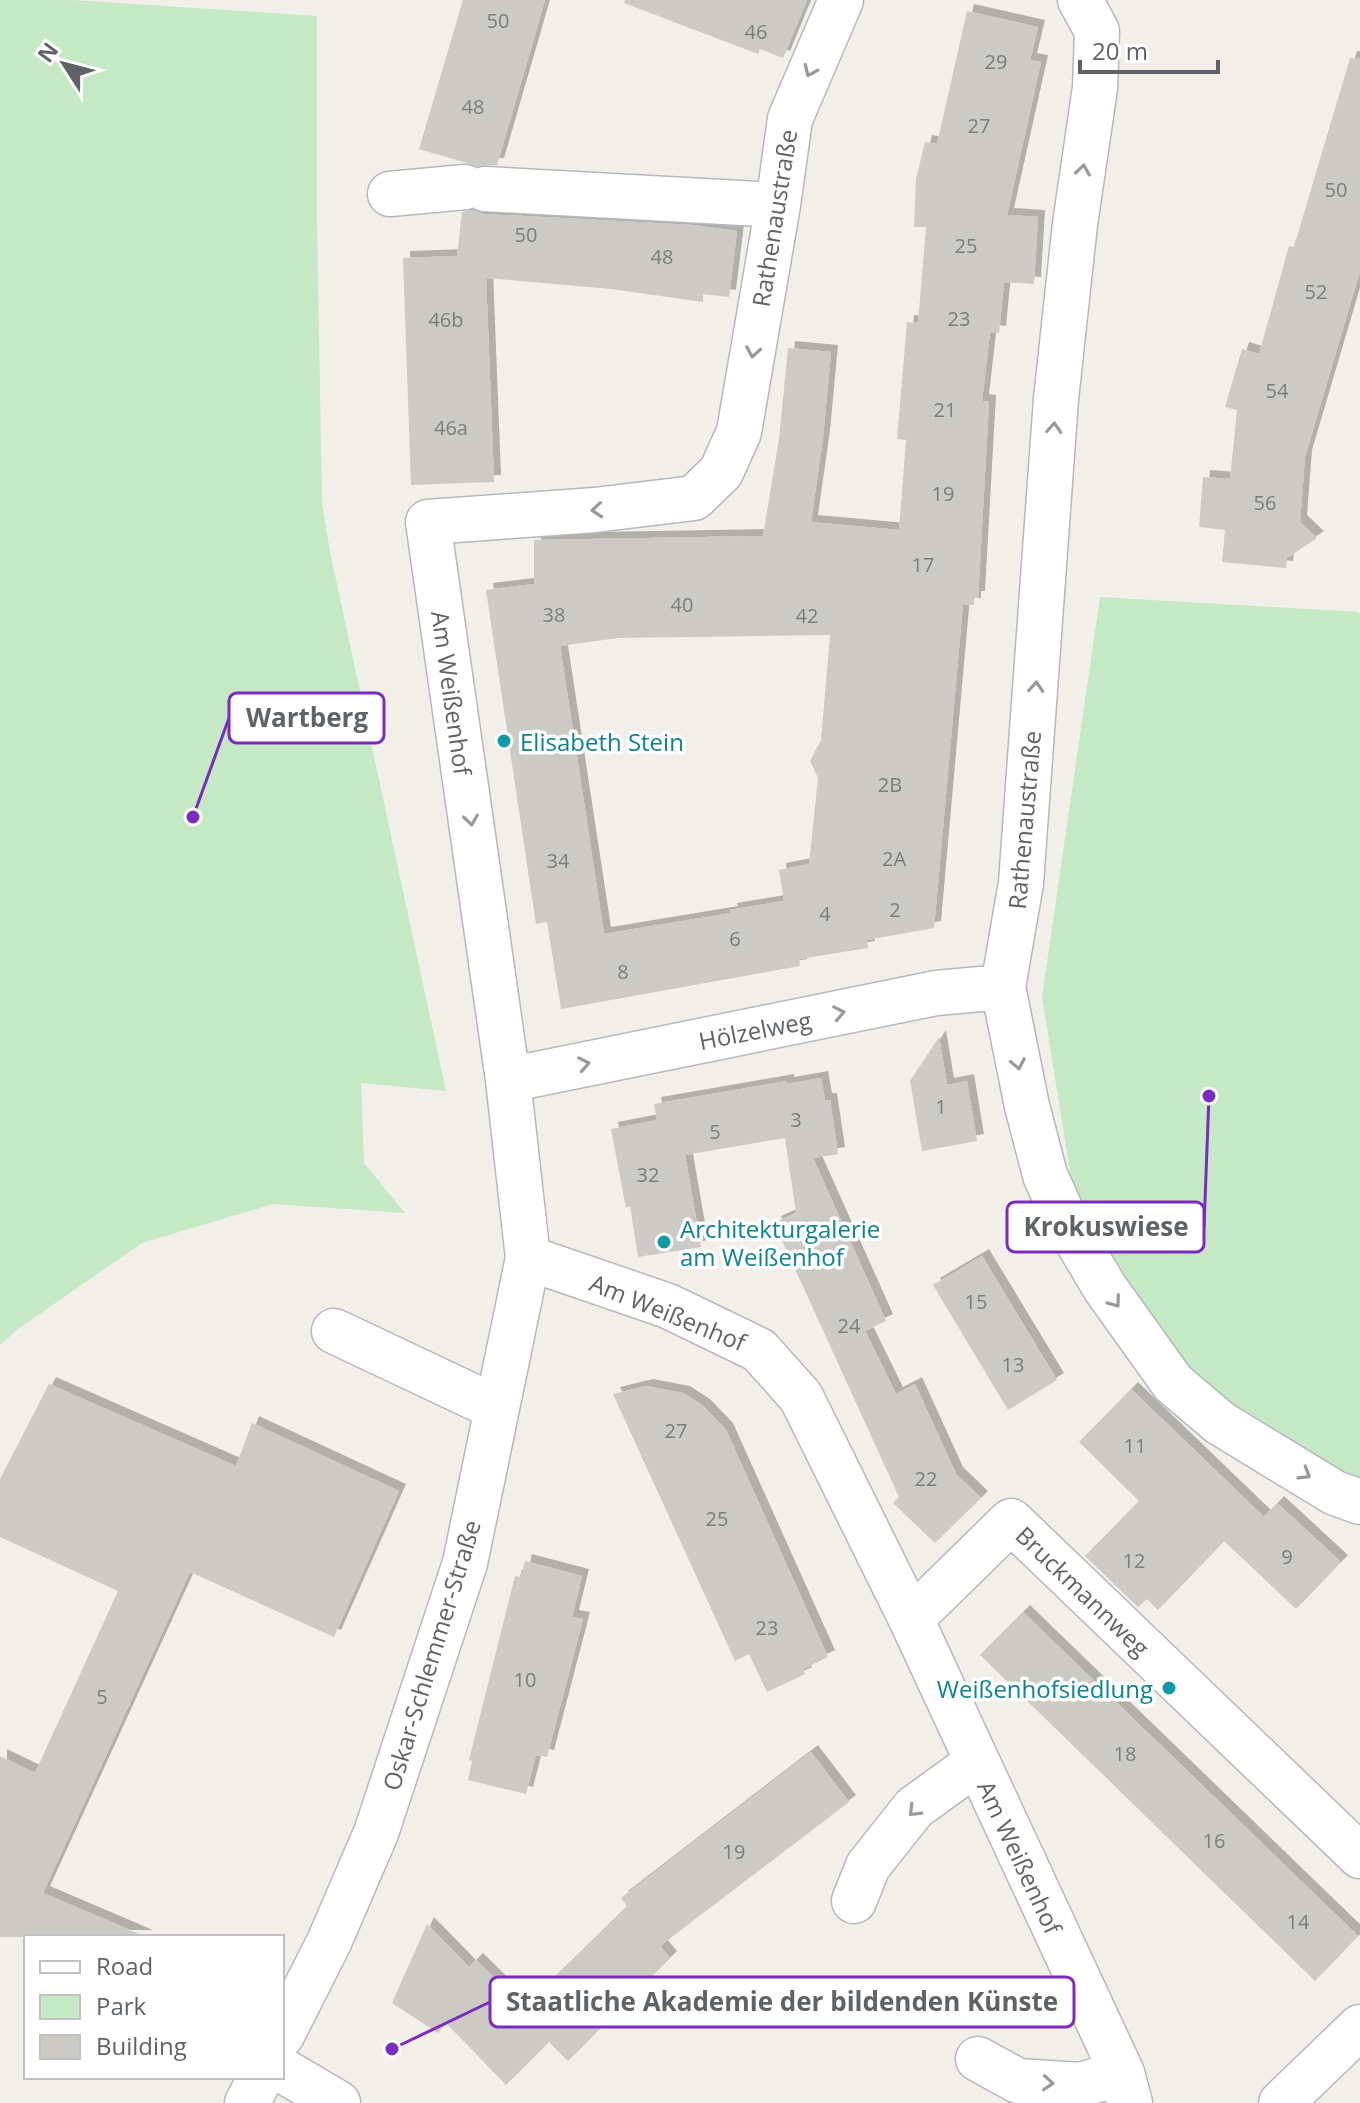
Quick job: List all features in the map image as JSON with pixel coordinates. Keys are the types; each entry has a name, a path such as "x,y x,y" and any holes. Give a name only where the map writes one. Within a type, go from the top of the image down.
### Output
{"street":[{"name":"Rathenaustraße","path":"428,522 595,510 694,498 721,472 739,432 790,119 841,0"},
{"name":"Rathenaustraße","path":"1080,0 1097,31 1095,88 1075,224 1056,399 1021,883 1003,987 1027,1106 1045,1175 1067,1224 1105,1288 1173,1383 1220,1423 1335,1493 1360,1502"},
{"path":"390,194 475,188 778,205"},
{"name":"Am Weißenhof","path":"428,522 508,1080 528,1258 668,1306 759,1350 801,1397 911,1619 1126,2088"},
{"name":"Hölzelweg","path":"508,1080 936,993 1003,987"},
{"name":"Oskar-Schlemmer-Straße","path":"284,2031 329,1942 376,1833 465,1563 528,1258"},
{"path":"334,1331 497,1408"},
{"name":"Bruckmannweg","path":"911,1619 1011,1521 1360,1856"},
{"path":"854,1901 868,1866 914,1808 976,1763"},
{"path":"1281,2103 1360,2027"},
{"path":"978,2059 1018,2081 1126,2088"},
{"path":"284,2071 338,2103"},
{"path":"247,2103 260,2079"}],"green space":[{"path":"0,0 73,0 317,16 322,503 446,1091 361,1083 364,1163 405,1213 273,1204 142,1243 18,1329 0,1345"},
{"path":"1100,597 1359,612 1360,615 1360,1480 1294,1451 1225,1403 1174,1350 1074,1196 1042,997"}],"building":[{"path":"463,0 545,0 497,165 477,166 419,149"},
{"path":"625,0 807,0 783,58 760,49 758,54 624,3"},
{"path":"967,11 1038,27 1030,60 1041,62 1007,215 1038,217 1034,284 1004,282 999,333 990,332 982,401 989,402 978,598 974,598 974,605 963,604 934,928 867,940 868,948 799,959 800,966 561,1009 547,922 536,924 486,590 534,584 534,540 763,536 779,439 788,348 831,352 811,522 899,530 906,440 897,439 907,322 918,323 926,227 914,227 916,179 925,142 937,144","holes":["830,635 821,740 810,761 818,778 809,864 779,870 784,901 604,934 560,646 618,638"]},
{"path":"1350,58 1360,59 1360,271 1305,457 1300,522 1317,538 1287,558 1286,568 1222,562 1225,530 1199,527 1203,477 1230,479 1237,410 1225,407 1242,349 1259,354 1289,246 1294,247"},
{"path":"472,210 484,214 692,225 737,231 729,297 703,294 703,302 611,289 486,278 494,482 411,485 403,258 457,256 462,212"},
{"path":"939,1037 947,1085 967,1081 977,1141 922,1151 910,1081"},
{"path":"821,1078 825,1100 830,1100 838,1154 813,1158 886,1321 865,1331 896,1394 915,1384 956,1474 981,1498 935,1543 893,1503 899,1497 774,1223 796,1213 785,1138 685,1155 701,1247 638,1257 630,1206 626,1208 611,1129 657,1120 654,1104"},
{"path":"982,1256 1057,1380 1008,1410 933,1285"},
{"path":"49,1384 236,1466 252,1423 399,1491 334,1637 190,1572 43,1893 141,1935 0,1937 0,1756 35,1773 118,1591 0,1537 0,1479"},
{"path":"646,1386 683,1393 703,1406 726,1430 828,1657 803,1669 805,1674 767,1692 749,1654 735,1661 613,1394"},
{"path":"1131,1389 1264,1517 1277,1503 1341,1562 1296,1609 1224,1541 1158,1610 1147,1599 1138,1607 1085,1556 1139,1501 1079,1442"},
{"path":"525,1561 582,1576 572,1617 583,1619 547,1757 536,1755 526,1794 468,1780 472,1761 469,1760 515,1576 521,1577"},
{"path":"1023,1612 1358,1936 1315,1981 980,1655"},
{"path":"811,1752 849,1802 660,1946 670,1958 568,2061 549,2042 506,2085 446,2023 438,2033 392,2003 427,1924 469,1967 476,1960 524,2007 627,1906 621,1898"}],"place":[{"name":"Elisabeth Stein","path":"504,741"},
{"name":"Wartberg","path":"193,817"},
{"name":"Krokuswiese","path":"1209,1096"},
{"name":"Architekturgalerie am Weißenhof","path":"664,1242"},
{"name":"Weißenhofsiedlung","path":"1169,1688"},
{"name":"Staatliche Akademie der bildenden Künste","path":"392,2049"}]}
